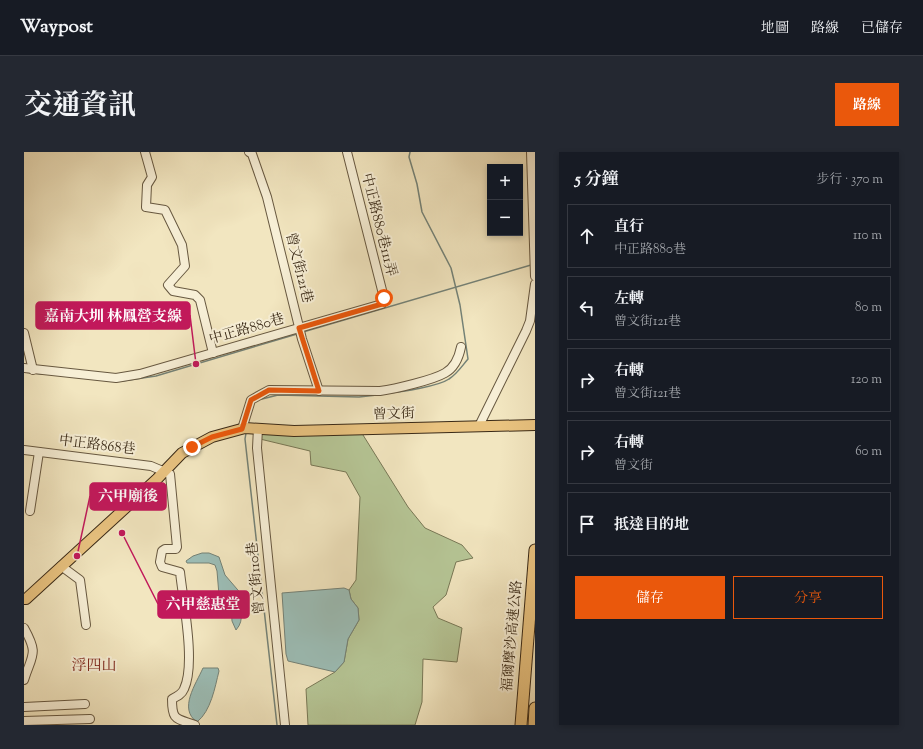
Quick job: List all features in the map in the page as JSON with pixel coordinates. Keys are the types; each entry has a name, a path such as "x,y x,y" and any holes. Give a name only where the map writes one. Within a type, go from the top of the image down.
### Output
{"highway":[{"name":"福爾摩沙高速公路","path":"521,725 535,550"},
{"path":"534,725 535,708"}],"main road":[{"name":"曾文街","path":"242,429 256,428 294,432 535,425"},
{"path":"25,599 165,471 182,453 212,437 242,429"}],"lane":[{"path":"145,152 152,177 147,184 146,207 165,210 182,245 185,266 168,285 173,291 195,295 200,300 214,353"},
{"name":"曾文街121巷","path":"249,152 252,154 267,197 300,333 319,391"},
{"name":"中正路880巷111弄","path":"347,152 384,298 382,304"},
{"path":"532,157 533,261 535,275"},
{"path":"479,426 526,332 530,321 535,284"},
{"name":"中正路880巷","path":"24,368 116,378 156,370 214,353 300,333 382,304"},
{"path":"24,333 33,370"},
{"path":"242,429 251,400 269,390 380,391 395,389 446,373 458,358 461,347"},
{"name":"曾文街110巷","path":"256,428 285,725"},
{"name":"中正路868巷","path":"24,450 150,466 165,471"},
{"path":"30,511 39,452"},
{"path":"165,471 170,474 177,547 176,549 165,549 162,551 160,562 162,567 180,572 189,661 184,691 180,695 172,698 172,714 175,718 193,724"},
{"path":"61,566 80,580 86,626"},
{"path":"24,628 31,641 34,654 24,680"},
{"path":"24,707 85,704"},
{"path":"24,721 57,723 90,719"}],"green space":[{"path":"260,427 358,427 408,507 425,528 462,545 473,558 456,562 446,595 433,607 438,618 462,628 457,662 423,659 422,702 415,725 308,725 306,689 335,672 344,662 348,639 359,620 358,608 351,599 349,590 356,580 360,497 346,472 311,465 310,451 260,439"}],"water":[{"path":"202,553 209,553 219,557 225,575 243,596 241,605 241,622 236,630 232,621 231,605 219,595 215,565 209,563 187,563 186,561 193,556"},
{"path":"344,588 349,590 351,599 358,608 359,620 348,639 344,662 335,672 288,661 286,654 282,593"},
{"path":"203,668 218,668 219,671 214,691 206,712 197,722 192,717 189,710 189,703 190,696"}],"waterway":[{"path":"389,393 444,382 454,375 468,359 460,305 451,268 422,212 417,184 409,157 410,152"},
{"path":"303,332 531,265"},
{"path":"122,381 156,376 297,334"},
{"path":"24,372 42,374"},
{"path":"262,399 278,395 359,397 377,395"},
{"path":"246,433 245,439 277,725"}],"place":[{"name":"嘉南大圳 林鳳營支線","path":"196,364"},
{"name":"六甲慈惠堂","path":"122,533"},
{"name":"六甲廟後","path":"77,556"}],"district":[{"name":"浮四山","path":"94,666"}],"route":[{"path":"192,447 212,437 242,429 246,412 251,400 269,390 289,389 319,391 299,328 382,304 384,298"}]}
